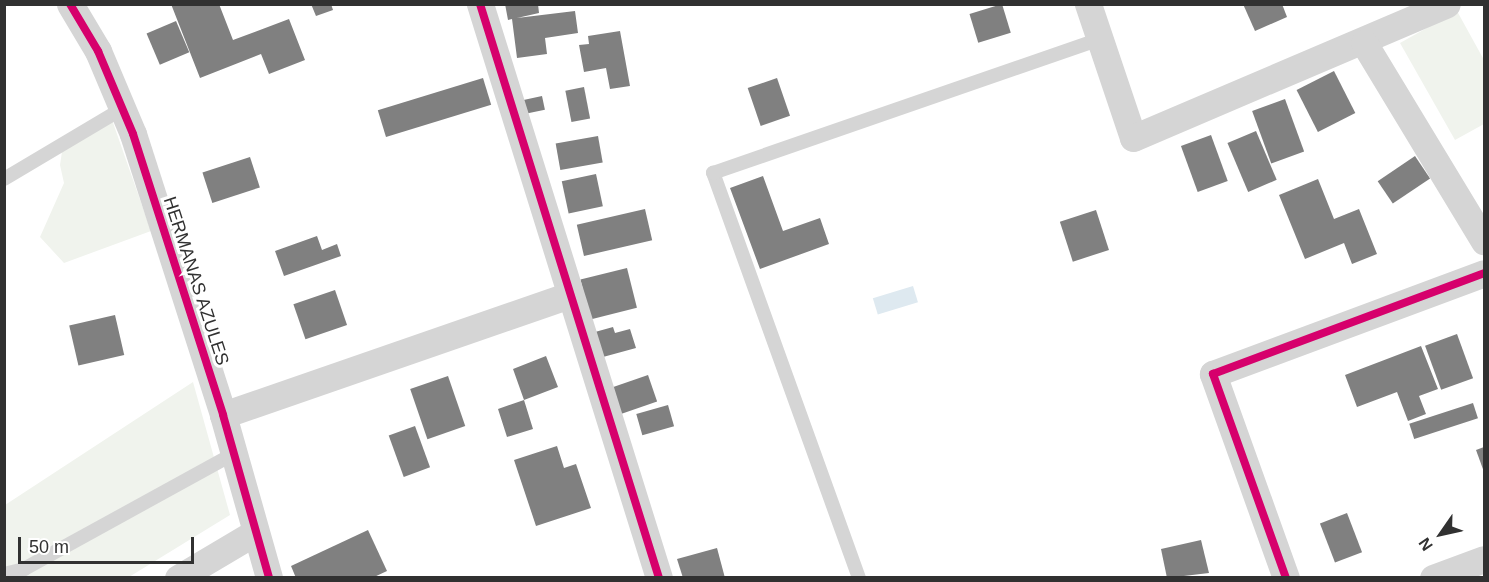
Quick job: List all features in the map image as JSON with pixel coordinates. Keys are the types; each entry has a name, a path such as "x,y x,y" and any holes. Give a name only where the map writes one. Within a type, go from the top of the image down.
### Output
{"street":[{"path":"480,4 569,296 659,578"},
{"path":"1088,4 1098,40 1133,138 1364,43 1447,4"},
{"name":"HERMANAS AZULES","path":"77,6 122,109 223,415 268,578"},
{"path":"1364,43 1485,241"},
{"path":"1286,578 1213,374 1485,273"},
{"path":"223,415 569,296"},
{"path":"178,578 254,533"},
{"path":"1433,578 1485,558"}],"lane":[{"path":"858,578 713,173 1098,40"},
{"path":"4,179 122,109"},
{"path":"4,574 24,569 233,454"}],"shaded area":[{"path":"1457,11 1484,60 1484,124 1455,140 1400,43"},
{"path":"111,117 151,231 64,263 40,237 64,183 60,165 63,145"},
{"path":"913,286 918,302 878,315 873,298"},
{"path":"193,382 230,515 129,577 5,578 5,505"}],"building":[{"path":"171,4 219,4 233,40 289,19 305,60 269,74 261,54 200,78"},
{"path":"311,4 331,4 333,10 316,16"},
{"path":"505,4 538,4 539,13 517,18 575,11 578,33 545,38 547,54 517,58 512,19 508,20"},
{"path":"1002,4 1011,33 978,43 969,14"},
{"path":"1243,4 1282,4 1287,17 1255,31"},
{"path":"176,21 189,52 160,65 147,34"},
{"path":"620,31 630,86 610,89 606,68 584,72 579,45 589,44 588,36"},
{"path":"1334,71 1355,113 1318,132 1297,90"},
{"path":"483,78 491,105 386,137 378,110"},
{"path":"777,78 790,116 761,126 748,88"},
{"path":"584,87 590,118 571,122 565,91"},
{"path":"542,96 545,110 519,115 517,101"},
{"path":"1285,99 1304,152 1271,164 1252,111"},
{"path":"1256,131 1277,180 1248,192 1227,143"},
{"path":"1211,135 1228,181 1198,192 1181,146"},
{"path":"598,136 603,163 560,170 556,143"},
{"path":"1415,156 1430,178 1393,204 1378,181"},
{"path":"250,157 260,187 212,203 202,172"},
{"path":"596,174 603,206 569,214 562,181"},
{"path":"763,176 783,231 820,218 829,244 760,269 730,188"},
{"path":"1318,179 1334,219 1359,209 1377,254 1352,264 1344,243 1305,259 1279,195"},
{"path":"645,209 652,240 584,256 577,225"},
{"path":"1096,210 1109,250 1073,262 1060,222"},
{"path":"317,236 322,250 337,244 341,256 284,276 275,251"},
{"path":"627,268 637,308 590,319 580,280"},
{"path":"335,290 347,325 305,339 293,304"},
{"path":"115,315 124,355 78,366 69,326"},
{"path":"613,327 615,333 630,329 636,348 603,357 595,332"},
{"path":"1457,334 1473,378 1441,390 1425,346"},
{"path":"1421,346 1438,389 1419,396 1426,414 1408,421 1397,392 1357,407 1345,375"},
{"path":"546,356 558,387 524,400 513,369"},
{"path":"648,375 657,401 620,414 611,388"},
{"path":"448,376 465,426 427,439 410,389"},
{"path":"524,400 533,429 507,437 498,409"},
{"path":"1473,403 1478,418 1414,439 1409,424"},
{"path":"668,405 674,426 642,435 636,414"},
{"path":"415,426 430,467 404,477 389,436"},
{"path":"557,446 564,468 576,464 591,508 536,526 514,460"},
{"path":"1484,447 1484,472 1476,450"},
{"path":"1347,513 1362,552 1335,563 1320,523"},
{"path":"368,530 387,571 372,578 296,578 291,566"},
{"path":"1201,540 1209,573 1167,578 1161,549"},
{"path":"717,548 725,578 683,578 677,559"}],"cycle path":[{"path":"70,4 98,51 133,134 223,415 269,578"},
{"path":"480,4 659,578"},
{"path":"1286,578 1213,374 1484,273"}]}
